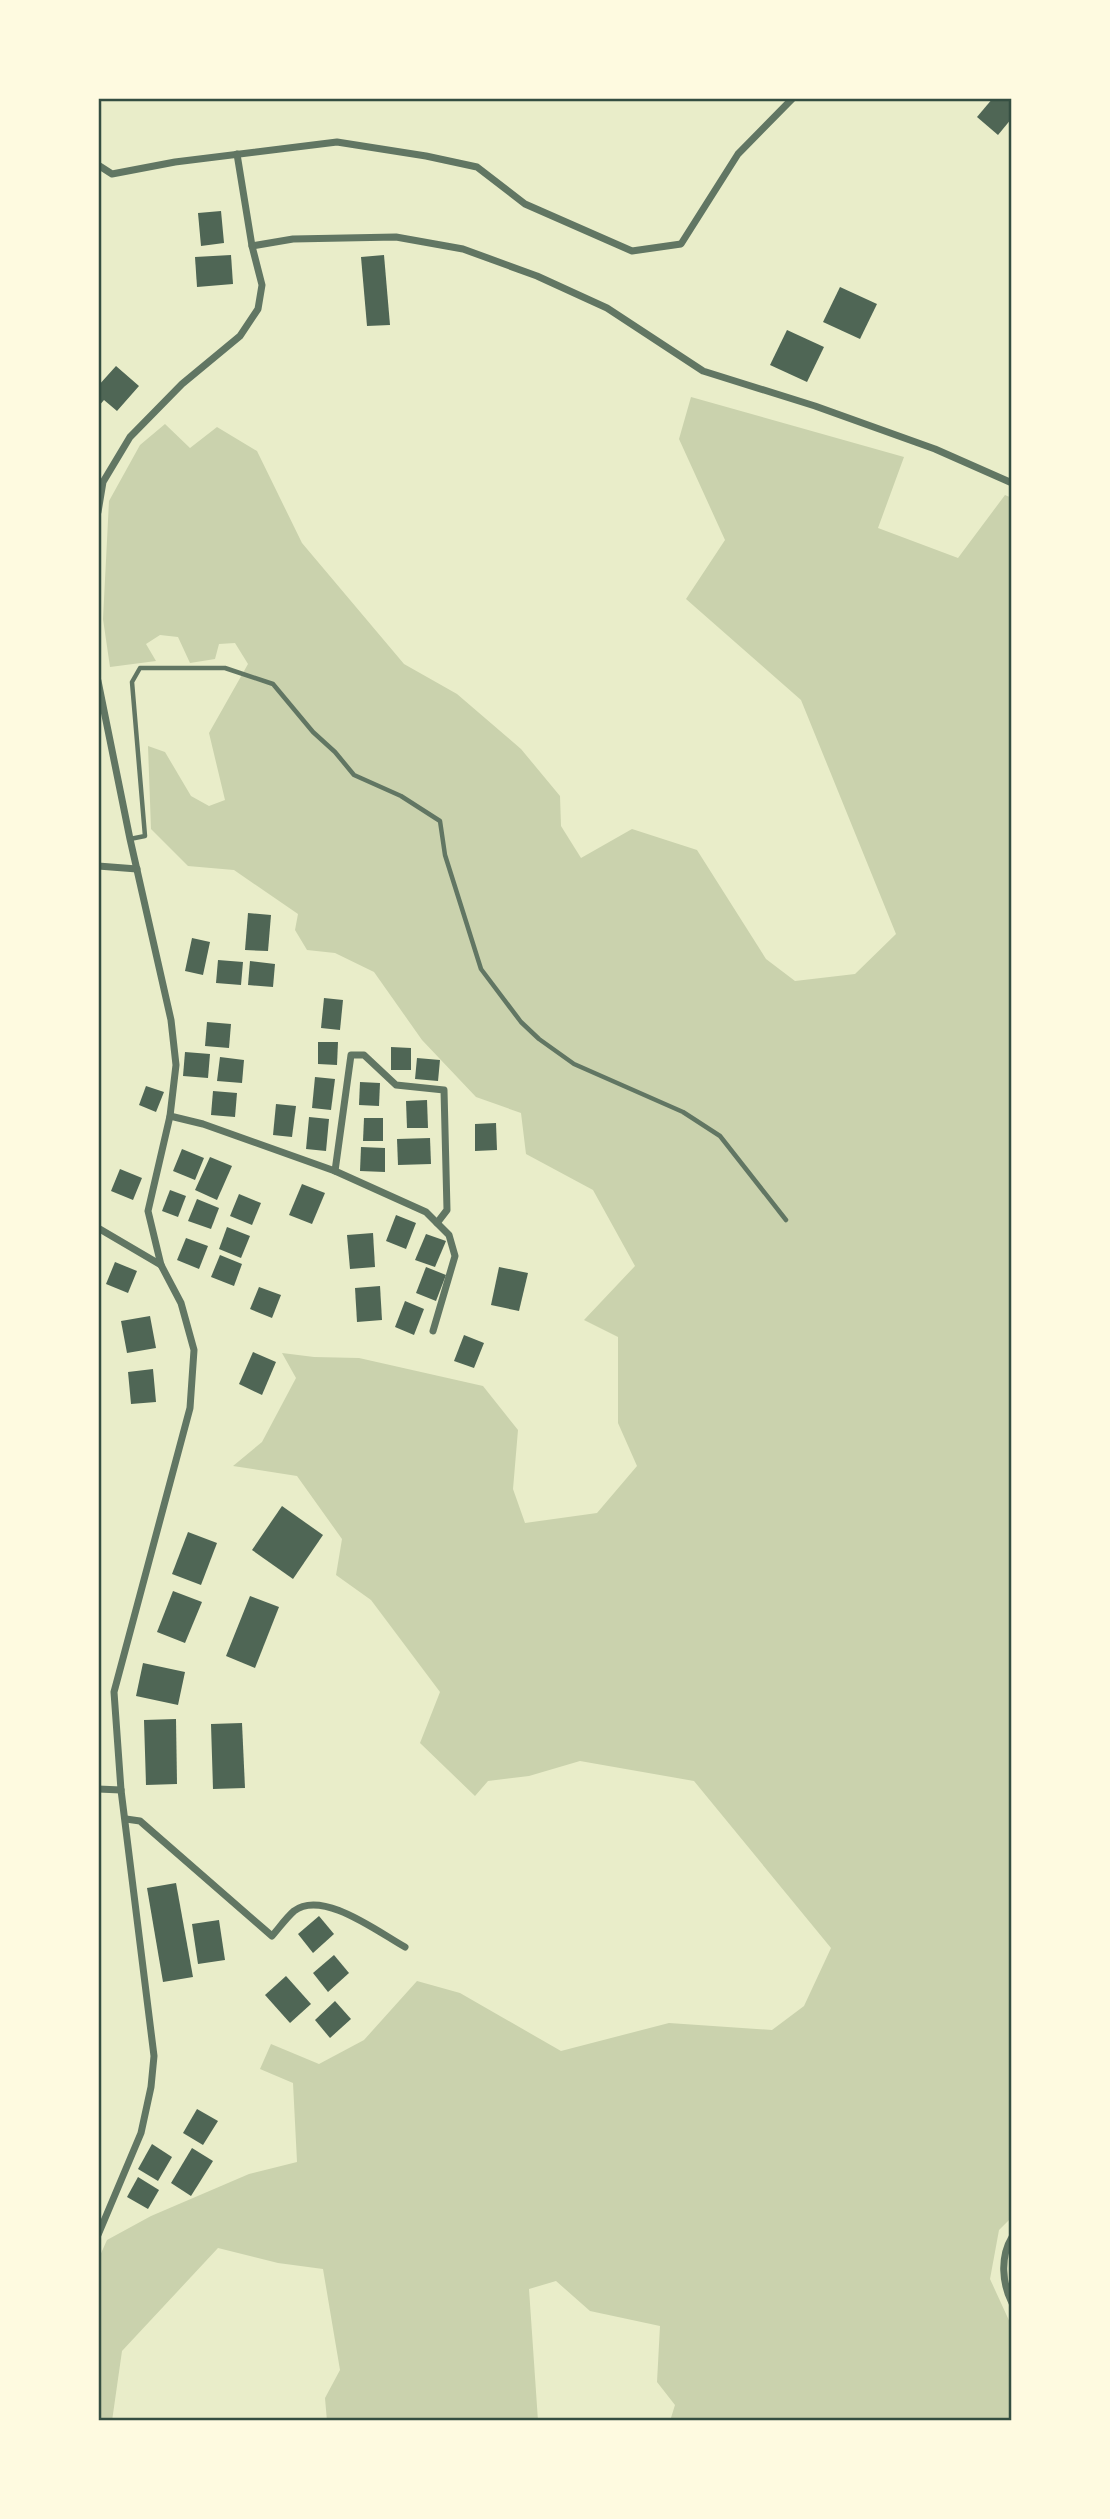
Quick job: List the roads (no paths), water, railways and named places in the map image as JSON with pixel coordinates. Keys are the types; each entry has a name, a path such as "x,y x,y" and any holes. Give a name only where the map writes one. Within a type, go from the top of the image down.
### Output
{"street":[{"path":"98,165 112,174 176,162 337,142 426,156 477,166 525,204 632,251 681,244 738,154 793,98"},
{"path":"98,512 103,482 130,437 182,384 240,336 258,309 262,285 252,246 237,154"},
{"path":"252,246 293,239 396,237 463,249 537,276 607,308 703,371 816,406 935,449 1012,483"},
{"path":"98,681 171,1020 176,1065 170,1116 148,1211 160,1265 181,1303 194,1350 190,1408 114,1692 121,1790 154,2056 151,2087 141,2133 98,2235"},
{"path":"98,866 137,869"},
{"path":"335,1171 351,1055 364,1055 396,1085 444,1090 447,1210 437,1223"},
{"path":"170,1116 203,1124 335,1171 426,1212 449,1236 455,1256 433,1331"},
{"path":"98,1228 160,1265"},
{"path":"98,1790 121,1790"},
{"path":"126,1819 140,1821 272,1936 295,1910 312,1903 329,1905 405,1947"},
{"path":"1012,2237 1005,2248 1003,2270 1012,2303"}],"lane":[{"path":"130,839 145,836 132,682 140,668 225,668 274,684 313,732 335,752 354,775 401,796 440,821 445,855 481,969 521,1022 539,1039 574,1064 683,1112 720,1136 786,1220"}]}
